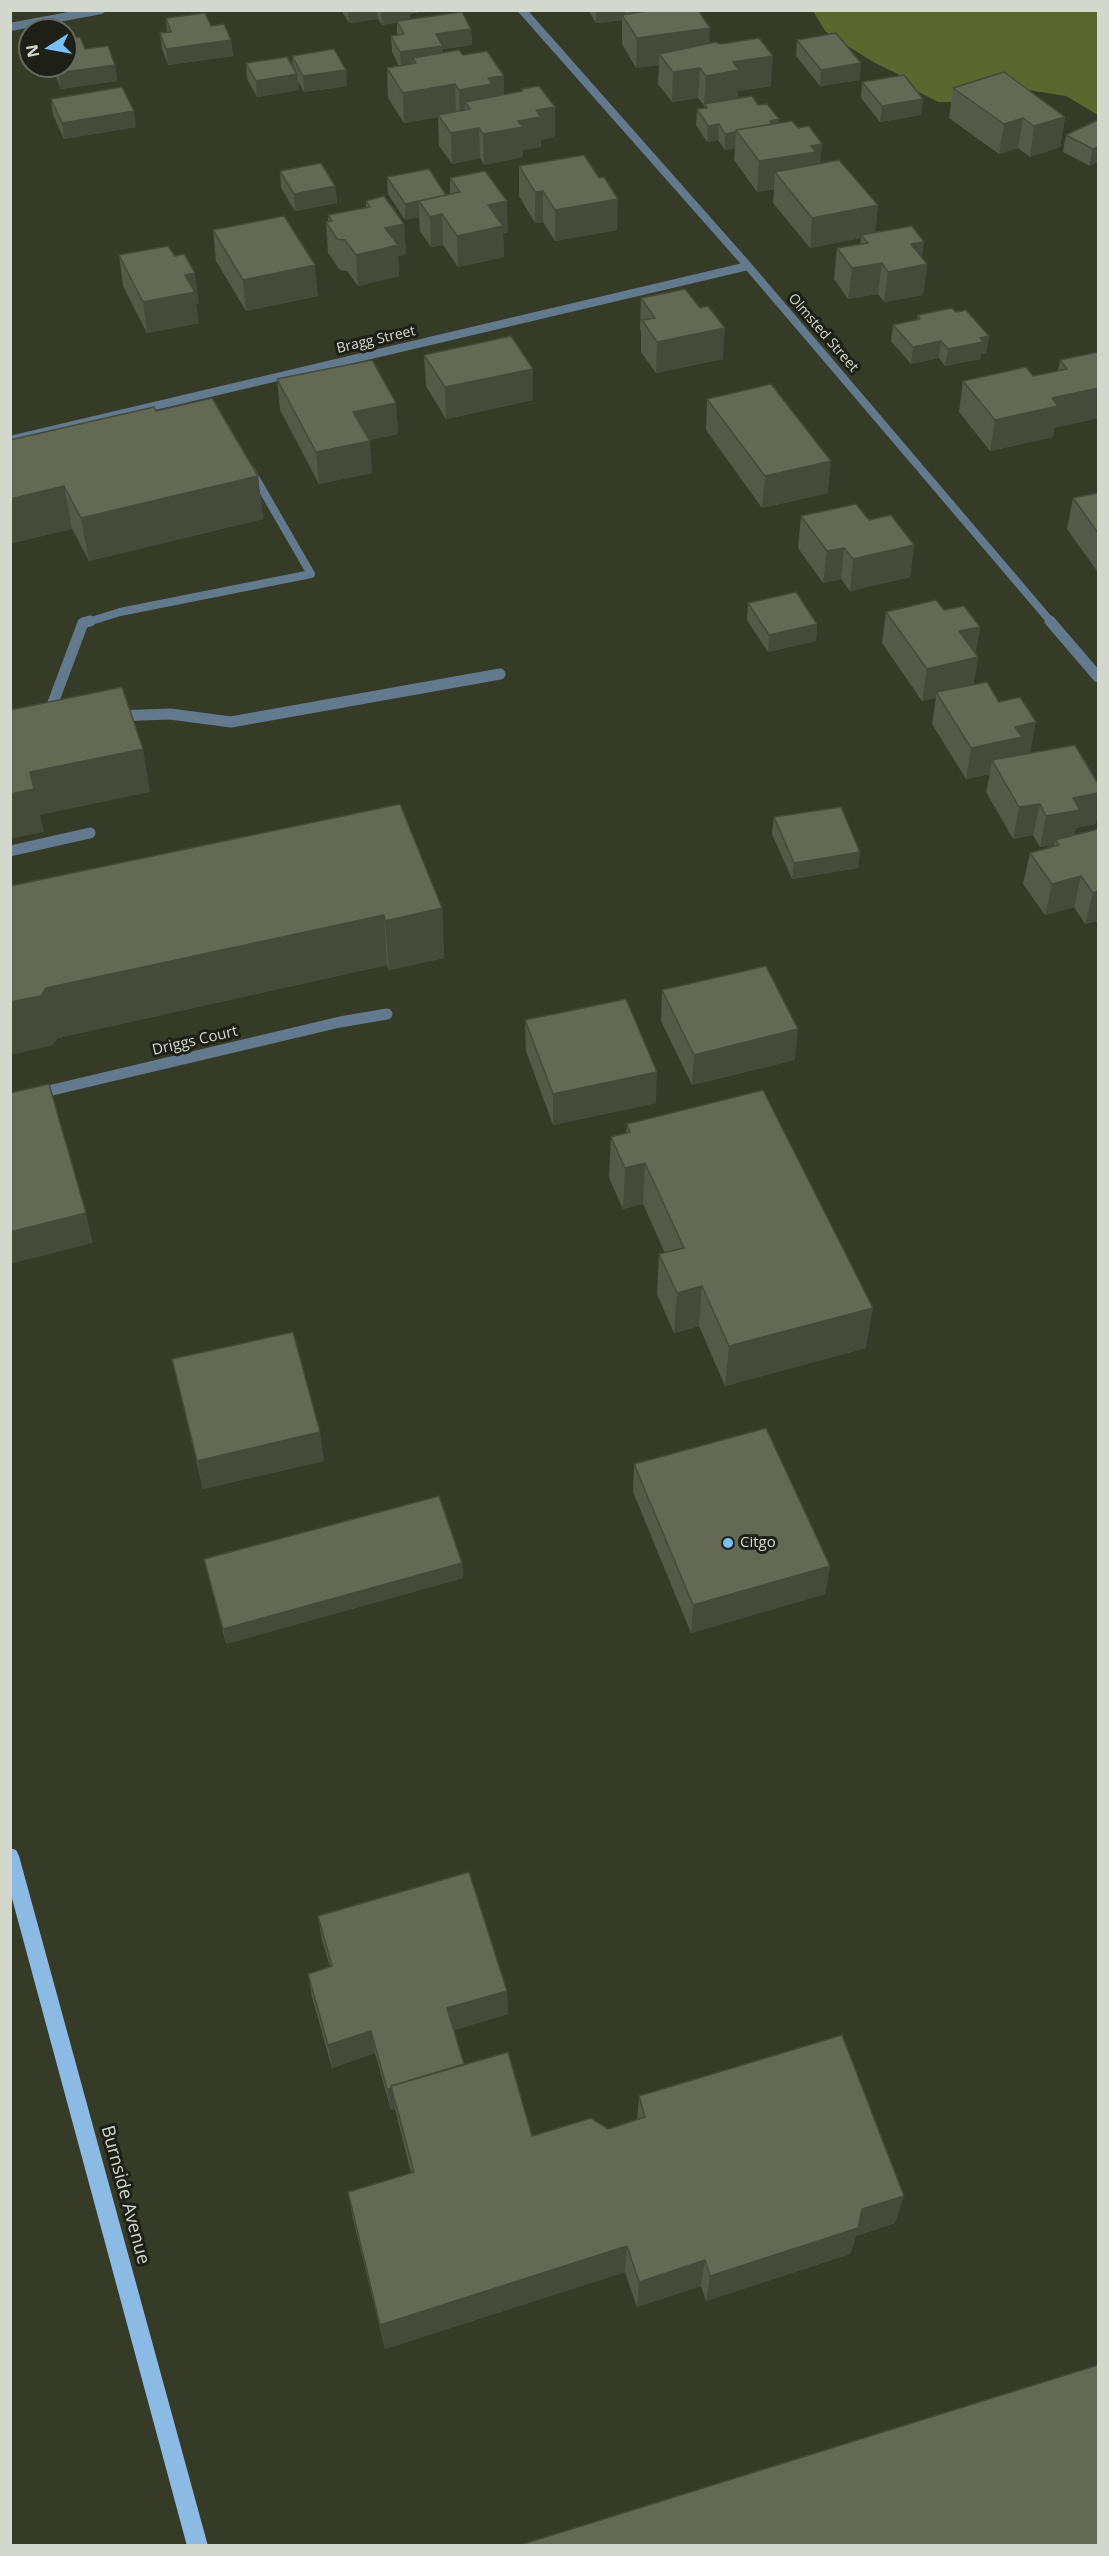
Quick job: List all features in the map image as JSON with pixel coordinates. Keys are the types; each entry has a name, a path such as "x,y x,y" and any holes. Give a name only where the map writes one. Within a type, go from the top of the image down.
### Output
{"main road":[{"name":"Burnside Avenue","path":"10,1856 198,2546"}],"street":[{"path":"10,27 101,10"},
{"name":"Olmsted Street","path":"522,10 747,266 1098,677"},
{"name":"Bragg Street","path":"10,440 747,266"},
{"path":"207,393 213,403"},
{"path":"44,729 83,623 120,612 311,574 247,463"},
{"path":"109,716 170,714 231,722 500,674"},
{"path":"10,851 90,833"},
{"name":"Driggs Court","path":"10,1100 340,1022 387,1014"}],"green space":[{"path":"813,11 1098,11 1098,115 1066,96 1016,88 952,102 938,102 917,91 898,74 875,63 833,37 825,31"}],"building":[{"path":"652,10 698,10 710,28 637,38 622,15"},
{"path":"462,12 471,29 436,34 443,46 400,52 391,36 404,34 397,21"},
{"path":"205,13 211,26 224,24 231,40 166,49 160,33 171,32 166,18"},
{"path":"836,33 861,63 821,70 797,40"},
{"path":"78,37 80,37 85,49 108,46 115,65 78,70"},
{"path":"759,38 773,56 733,62 739,70 706,76 700,68 673,72 659,54 715,42 721,44"},
{"path":"334,49 346,70 303,76 292,56"},
{"path":"459,50 463,55 487,51 504,76 488,78 492,84 459,90 455,84 403,93 387,68 416,63 413,58"},
{"path":"287,57 297,74 256,81 246,63"},
{"path":"1004,72 1065,117 1034,126 1023,118 1004,124 953,88"},
{"path":"904,75 923,99 882,106 862,82"},
{"path":"539,86 555,107 536,110 541,117 518,121 523,127 483,134 479,128 451,133 438,115 470,109 465,102"},
{"path":"122,87 134,111 62,123 51,99"},
{"path":"752,96 758,105 767,104 779,119 770,121 772,124 725,134 719,124 708,126 697,109 707,108 704,104"},
{"path":"1098,120 1098,147 1093,149 1066,135"},
{"path":"792,121 798,128 809,126 822,144 811,146 816,152 759,161 736,130"},
{"path":"584,155 599,178 604,177 618,199 555,210 543,191 535,192 519,166"},
{"path":"839,160 878,205 812,218 775,172"},
{"path":"321,163 335,186 294,194 280,171"},
{"path":"429,169 446,195 405,204 387,177"},
{"path":"485,171 507,201 488,205 503,226 457,236 442,214 430,217 419,201 460,192 450,178"},
{"path":"384,196 404,224 385,228 398,245 356,255 345,240 337,239 326,222 332,221 328,215 370,207 366,201"},
{"path":"284,216 315,265 243,280 213,230"},
{"path":"912,226 924,242 911,244 927,264 888,272 882,263 852,268 837,248 868,243 861,235"},
{"path":"168,246 175,256 184,254 195,273 185,275 195,292 143,302 119,255"},
{"path":"685,289 700,308 708,306 725,328 657,342 642,320 655,318 641,298"},
{"path":"952,308 956,312 966,310 989,336 980,338 983,342 948,349 941,341 913,347 893,325 920,319 918,315"},
{"path":"511,336 533,369 445,387 424,355"},
{"path":"1098,352 1098,388 1052,398 1058,406 995,420 963,381 1026,367 1033,376 1067,369 1060,360"},
{"path":"372,360 396,403 353,412 370,441 316,452 277,379"},
{"path":"771,384 831,461 765,476 707,399"},
{"path":"212,398 258,476 81,518 64,486 10,499 10,440 154,407 156,411"},
{"path":"1098,493 1098,533 1073,498"},
{"path":"856,504 869,520 891,515 914,545 853,559 844,548 827,551 801,516"},
{"path":"796,592 817,624 769,635 748,603"},
{"path":"936,600 944,610 964,606 980,627 959,631 978,657 927,669 886,612"},
{"path":"987,682 999,702 1020,697 1036,722 1015,727 1022,737 971,748 936,692"},
{"path":"122,687 143,749 30,772 34,789 10,794 10,710"},
{"path":"1075,745 1098,784 1098,793 1073,798 1080,810 1046,816 1040,804 1019,807 992,760"},
{"path":"400,804 442,908 385,921 384,915 46,988 41,996 10,1002 10,886"},
{"path":"841,807 860,852 794,863 774,817"},
{"path":"1098,829 1098,891 1093,893 1081,876 1052,884 1030,853 1059,845 1055,840"},
{"path":"766,966 798,1029 694,1055 662,990"},
{"path":"626,999 657,1072 553,1094 525,1020"},
{"path":"49,1084 86,1213 10,1232 10,1093"},
{"path":"763,1090 873,1308 729,1346 702,1286 677,1293 659,1254 684,1248 645,1163 625,1168 611,1137 630,1132 627,1124"},
{"path":"293,1332 320,1432 197,1461 172,1359"},
{"name":"Citgo","path":"766,1428 830,1566 693,1605 634,1464"},
{"path":"439,1496 462,1563 223,1629 204,1559"},
{"path":"469,1872 507,1991 447,2008 464,2064 387,2089 371,2031 328,2045 308,1974 332,1966 318,1916"},
{"path":"842,2035 904,2196 862,2209 858,2228 710,2276 705,2260 639,2282 627,2246 380,2325 348,2192 414,2172 391,2086 508,2052 532,2136 591,2118 608,2129 645,2117 639,2096"},
{"path":"1098,2365 1098,2546 517,2546"}],"place":[{"name":"Citgo","path":"728,1543"}]}
